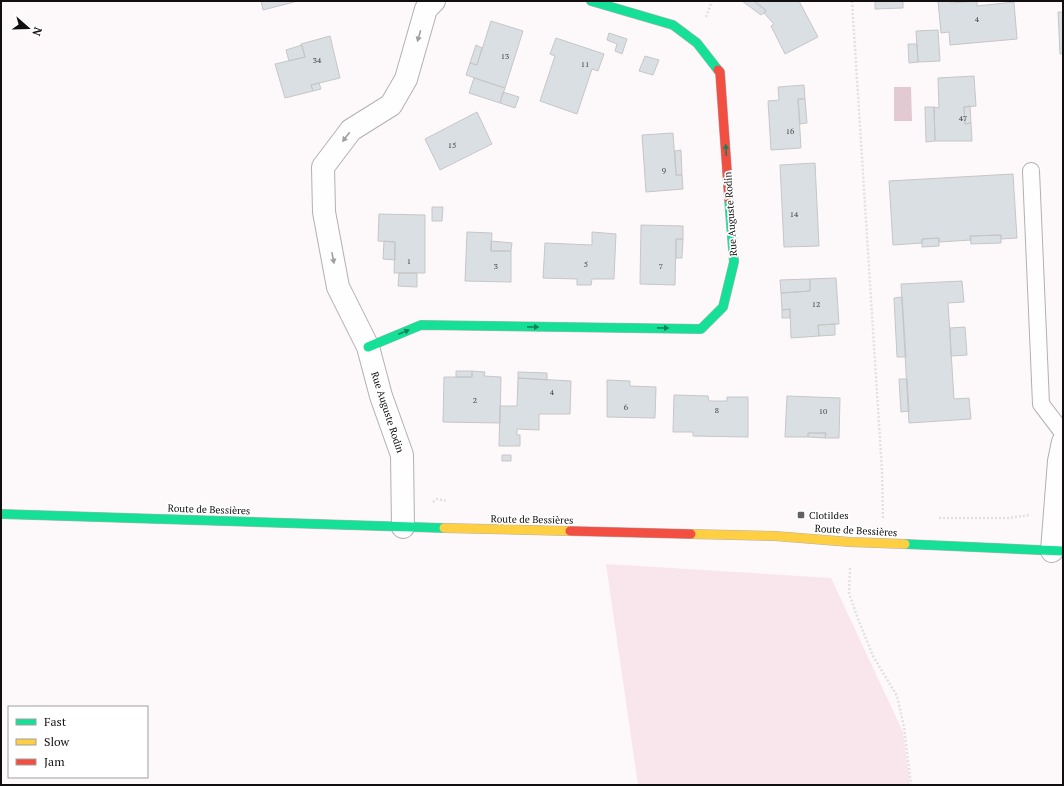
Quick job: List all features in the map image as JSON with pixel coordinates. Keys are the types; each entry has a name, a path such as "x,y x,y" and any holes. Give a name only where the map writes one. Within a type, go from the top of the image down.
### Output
{"main road":[{"name":"Rue Auguste Rodin","path":"368,347 421,326 701,329 723,307 734,262 720,72 697,43 673,25 591,1"},
{"name":"Route de Bessières","path":"1,514 403,527 775,536 850,542 1058,551"}],"street":[{"name":"Rue Auguste Rodin","path":"403,527 402,455 381,396 368,347 338,287 324,212 323,167 351,130 391,105 406,79 426,9 434,1"},
{"path":"1058,551 1059,461 1063,442"}],"lane":[{"path":"1031,171 1041,404 1063,433"}],"path":[{"path":"852,1 882,471 883,523"},
{"path":"850,564 849,593 858,619 874,656 897,696 904,727 911,785"}],"shaded area":[{"path":"894,87 911,87 912,121 894,121"},
{"path":"606,564 831,578 903,732 910,785 638,785"}],"building":[{"path":"261,1 298,1 263,10"},
{"path":"742,1 754,1 766,11 761,15"},
{"path":"754,1 799,1 818,37 785,54 771,26 774,24 764,13 766,10"},
{"path":"875,1 903,1 903,8 875,9"},
{"path":"938,1 951,1 951,3 977,1 977,6 1014,2 1017,39 950,45 949,32 941,33"},
{"path":"1058,12 1063,12 1063,54 1060,54"},
{"path":"491,21 523,31 505,88 466,75 470,63 477,65"},
{"path":"938,30 940,61 918,62 916,31"},
{"path":"609,33 627,39 622,54 615,51 617,44 607,40"},
{"path":"330,36 340,78 311,85 313,91 285,98 275,64 305,57 301,44"},
{"path":"556,38 604,54 598,71 592,69 577,114 540,101 555,56 550,54"},
{"path":"908,44 917,44 918,62 909,63"},
{"path":"302,45 305,57 289,61 286,50"},
{"path":"476,45 482,48 477,65 470,63"},
{"path":"645,56 659,60 653,75 639,71"},
{"path":"974,76 976,106 964,107 965,124 971,123 972,141 935,141 934,107 939,108 938,78"},
{"path":"474,78 505,88 500,103 469,93"},
{"path":"319,83 321,89 313,91 311,85"},
{"path":"804,85 805,99 798,99 801,148 771,150 768,101 779,100 778,87"},
{"path":"503,92 519,97 515,108 500,103"},
{"path":"798,99 805,99 807,123 800,124"},
{"path":"970,106 971,123 965,124 964,107"},
{"path":"925,107 934,107 935,141 926,142"},
{"path":"477,112 492,144 440,170 425,139"},
{"path":"673,133 676,175 682,175 683,189 646,192 642,135"},
{"path":"681,150 682,175 676,175 675,151"},
{"path":"815,163 819,246 784,247 780,165"},
{"path":"1013,174 1017,238 1001,239 1001,235 970,236 971,240 939,242 939,238 922,239 922,243 893,245 889,181"},
{"path":"432,207 443,207 442,221 432,221"},
{"path":"379,214 425,215 425,273 394,273 395,242 378,241"},
{"path":"641,225 683,226 683,239 676,239 675,285 640,284"},
{"path":"467,232 492,233 491,251 511,251 511,282 465,281"},
{"path":"592,232 616,234 614,279 592,279 591,285 577,285 577,279 543,278 545,243 592,245"},
{"path":"1001,235 1001,243 971,244 970,236"},
{"path":"939,238 939,246 922,247 922,239"},
{"path":"676,239 683,239 682,258 676,258"},
{"path":"384,241 395,242 395,260 383,259"},
{"path":"491,241 512,243 511,251 491,251"},
{"path":"399,273 417,273 417,287 398,286"},
{"path":"836,278 839,324 818,325 819,336 791,338 790,309 782,310 781,293 810,291 810,279"},
{"path":"810,279 810,291 781,293 780,280"},
{"path":"962,281 964,302 948,303 954,399 969,398 971,419 909,423 901,284"},
{"path":"902,297 906,357 897,357 894,298"},
{"path":"790,309 790,318 782,318 782,310"},
{"path":"835,324 835,335 819,336 818,325"},
{"path":"965,327 967,355 951,356 950,328"},
{"path":"456,371 472,371 472,377 456,377"},
{"path":"472,371 485,372 484,376 501,377 500,423 443,422 444,377 472,377"},
{"path":"518,372 547,373 547,380 518,378"},
{"path":"518,378 571,381 570,414 539,414 539,430 517,429 517,435 520,435 520,446 499,446 500,406 517,406"},
{"path":"899,379 907,379 909,411 901,412"},
{"path":"607,380 630,381 630,386 656,387 655,418 607,417"},
{"path":"674,395 708,396 709,401 727,401 727,397 748,397 748,437 693,436 693,432 673,432"},
{"path":"787,396 840,398 839,438 825,438 826,433 808,433 808,437 785,437"},
{"path":"808,433 826,433 825,438 808,437"},
{"path":"502,455 511,455 511,461 502,461"}],"traffic: fast":[{"path":"591,1 673,25 697,43 718,70"},
{"path":"368,347 421,325 701,329 723,307 734,262 729,199"},
{"path":"1,514 444,528"},
{"path":"905,544 1063,551"}],"traffic: slow":[{"path":"444,528 570,531"},
{"path":"691,534 775,536 850,542 905,544"}],"traffic: jam":[{"path":"718,70 720,72 729,199"},
{"path":"570,531 691,534"}],"place":[{"name":"Clotildes","path":"801,515"}]}
